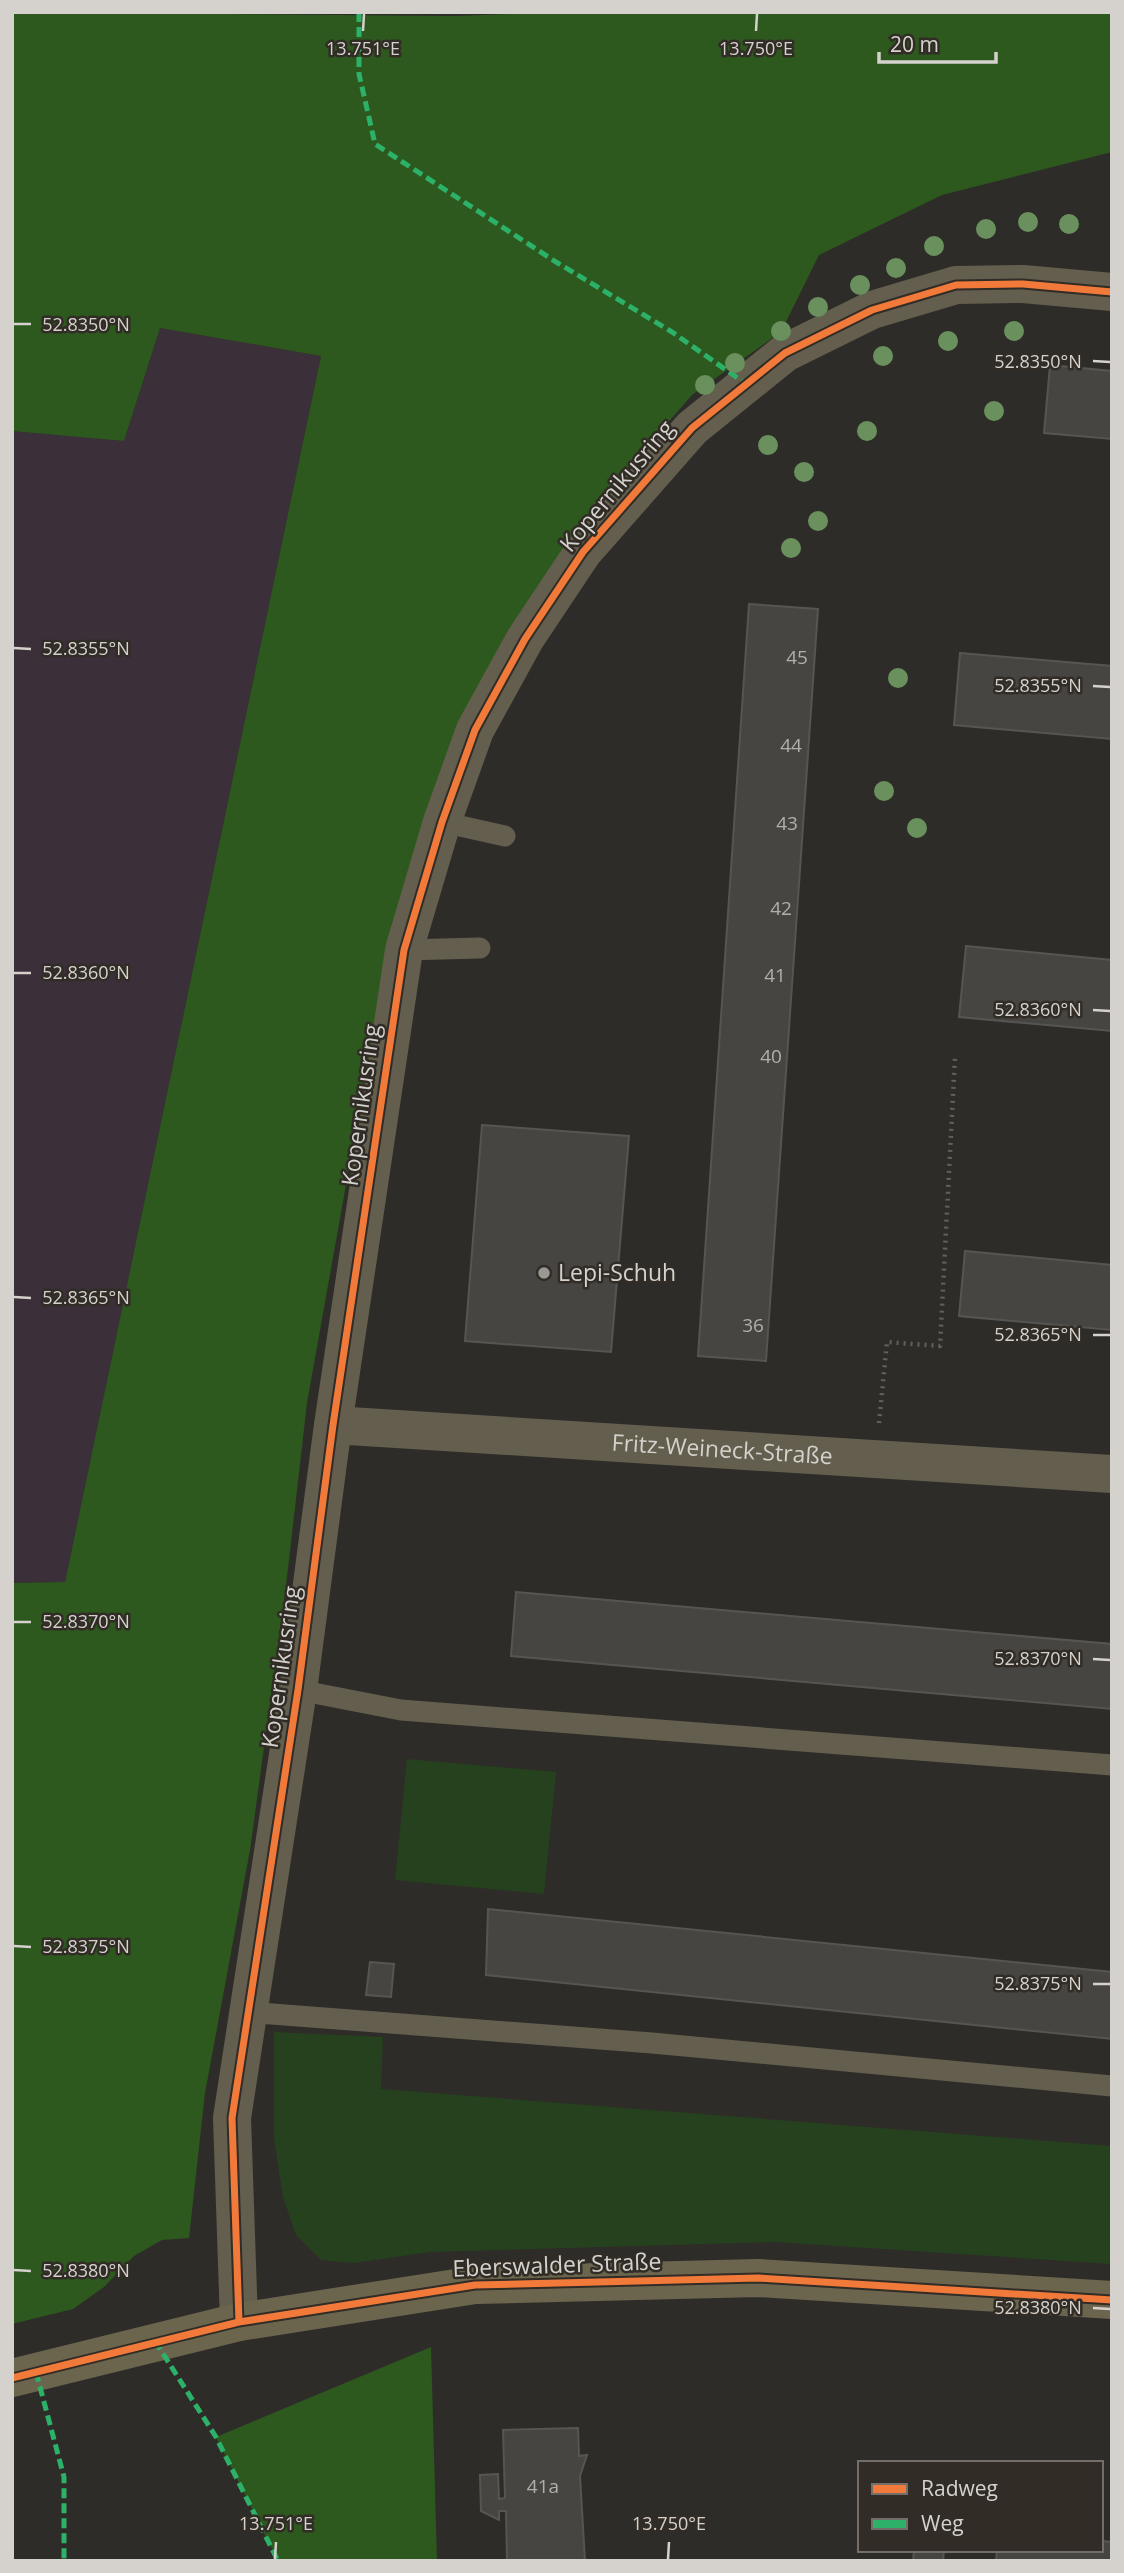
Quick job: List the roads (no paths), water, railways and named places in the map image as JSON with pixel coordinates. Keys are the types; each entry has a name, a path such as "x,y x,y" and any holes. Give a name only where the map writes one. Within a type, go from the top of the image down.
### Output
{"main road":[{"name":"Eberswalder Straße","path":"12,2378 239,2322 475,2284 758,2278 1112,2300"}],"street":[{"name":"Kopernikusring","path":"239,2322 232,2118 246,2012 298,1690 333,1425 404,950 442,822 475,730 525,639 583,552 692,428 785,353 872,310 956,285 1023,284 1112,292"},
{"name":"Fritz-Weineck-Straße","path":"333,1425 477,1437 876,1458 1112,1474"}],"lane":[{"path":"442,822 505,836"},
{"path":"404,950 480,948"},
{"path":"298,1690 401,1710 1112,1765"},
{"path":"246,2012 652,2043 1112,2086"}],"place":[{"name":"Lepi-Schuh","path":"544,1273"}]}
